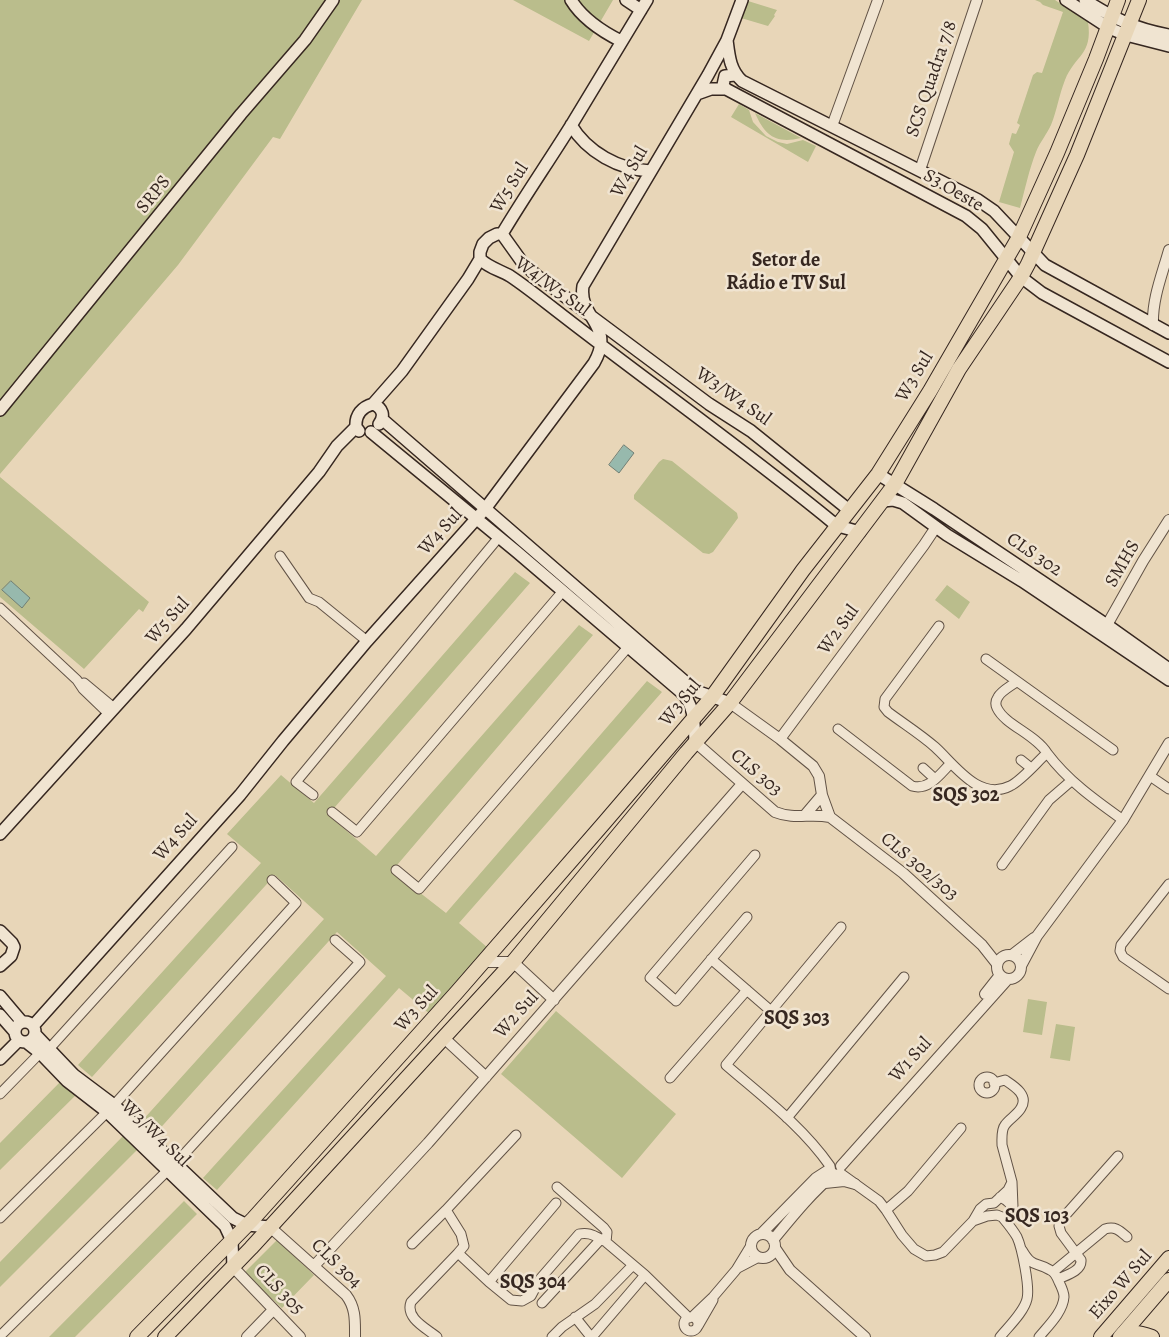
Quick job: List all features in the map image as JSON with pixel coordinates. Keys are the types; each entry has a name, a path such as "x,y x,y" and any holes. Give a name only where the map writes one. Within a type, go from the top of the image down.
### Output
{"main road":[{"name":"SRPS","path":"0,410 242,114 305,40 333,0"},
{"path":"571,0 576,8 588,19 622,41"},
{"path":"626,0 644,5"},
{"name":"W4 Sul","path":"0,1059 240,795 367,641 485,509 594,363 602,346 599,328 582,297 583,286 697,94 726,40 742,0"},
{"path":"1066,0 1110,22 1169,46"},
{"path":"1085,0 1110,22"},
{"name":"W3 Sul","path":"141,1335 232,1241 484,962 712,697 849,510 878,474 930,390 1019,237 1057,153 1118,0"},
{"name":"W3 Sul","path":"165,1337 233,1267 513,962 695,742 730,703 794,616 883,501 931,422 959,369 1021,277 1094,114 1139,0"},
{"name":"W5 Sul","path":"373,404 402,371 468,279 480,259 483,244 489,238 502,234 644,5"},
{"path":"1128,30 1151,31 1169,35"},
{"path":"697,94 711,89 726,89 723,85 725,76 735,75 729,60 726,40"},
{"name":"S3 Oeste","path":"735,75 742,81 978,200 994,212 1019,237 1032,254 1056,273 1169,334"},
{"name":"S3 Oeste","path":"726,89 966,216 982,229 1021,277 1042,294 1166,358"},
{"path":"1077,104 1086,112 1094,114"},
{"path":"571,125 580,140 597,152 624,167 636,171 651,171"},
{"name":"W4/W5 Sul","path":"502,234 522,262 536,275 592,316"},
{"name":"W4/W5 Sul","path":"480,259 486,265 509,276 602,346"},
{"path":"525,288 527,279 536,275"},
{"name":"W3/W4 Sul","path":"592,316 709,404 751,430 849,510"},
{"path":"618,359 621,350 628,343"},
{"name":"W3/W4 Sul","path":"602,346 767,469 838,526 860,532"},
{"path":"930,390 935,392 938,398 931,422"},
{"path":"695,742 694,718 690,703 660,667 599,615 485,509 382,419 381,409 373,404 367,406 357,416 356,427 362,432 370,432 563,591 599,615 629,646 660,667 699,692 730,703"},
{"path":"700,419 709,404"},
{"path":"711,427 713,418 723,412"},
{"path":"370,432 382,419"},
{"name":"W5 Sul","path":"0,834 186,629 319,472 337,446 356,427"},
{"path":"767,469 780,464 783,457"},
{"path":"782,481 784,472 795,466"},
{"name":"CLS 302","path":"878,474 934,509 1169,669"},
{"name":"CLS 302","path":"883,501 893,500 903,503 947,535 1022,581 1169,680"},
{"path":"934,509 936,527"},
{"path":"778,606 789,607 794,616"},
{"path":"604,823 604,835 613,841"},
{"path":"0,931 12,943 14,948 11,956 0,966"},
{"path":"0,996 25,1033"},
{"path":"0,1015 25,1033"},
{"name":"W3/W4 Sul","path":"25,1033 71,1078 111,1109 204,1198 225,1226 232,1241 233,1267"},
{"path":"345,1117 354,1121 356,1134"},
{"name":"W3/W4 Sul","path":"204,1198 246,1225 270,1227"},
{"name":"Eixo W Sul","path":"1101,1337 1169,1258"},
{"name":"Eixo W Sul","path":"1122,1336 1169,1280"},
{"path":"1122,1336 1129,1332 1142,1333 1152,1337"}],"street":[{"path":"832,126 878,0"},
{"name":"SCS Quadra 7/8","path":"920,170 977,0"},
{"path":"1153,325 1156,292 1169,250"},
{"name":"SMHS","path":"1107,625 1143,561 1169,520"},
{"name":"W2 Sul","path":"780,739 936,527"},
{"path":"926,542 947,535"},
{"path":"313,795 296,782 499,537"},
{"path":"280,556 310,598 319,602 367,641"},
{"path":"332,812 357,832 563,591"},
{"path":"0,608 77,680 86,684 112,711"},
{"path":"939,626 885,699 884,707 888,712 934,746 973,782 986,788 998,790 1011,786 1047,753"},
{"path":"396,870 420,890 629,646"},
{"path":"986,659 1113,750"},
{"path":"1016,682 998,694 995,704 997,710 1042,746 1062,773 1071,781 1123,820"},
{"path":"730,703 780,739 813,766 819,776 822,795 830,818"},
{"path":"838,729 912,786 918,788 926,786 951,763"},
{"name":"CLS 303","path":"695,742 775,812 787,817 818,815 830,818"},
{"path":"1037,936 998,960 997,968 1004,977 1012,978 1018,974 1020,966 1037,936 1123,820 1169,743"},
{"path":"1021,760 1031,768"},
{"path":"923,768 935,779"},
{"path":"1150,776 1169,789"},
{"path":"1002,865 1049,800 1071,781"},
{"name":"W2 Sul","path":"314,1266 428,1144 742,784"},
{"path":"805,815 822,795"},
{"name":"CLS 302/303","path":"830,818 903,873 982,945 997,964"},
{"path":"0,1094 44,1051 232,847"},
{"path":"747,917 676,1001 650,978 755,855"},
{"path":"0,1218 111,1109 296,904 272,880"},
{"path":"1169,884 1121,945 1120,951 1122,957 1169,989"},
{"path":"841,927 726,1065 801,1130 836,1168 879,1201 914,1249 926,1256 943,1252 973,1221 980,1209 986,1204 997,1200 1007,1200 1013,1210 1016,1218 1016,1236"},
{"path":"0,1336 172,1166 360,962 335,940"},
{"name":"CLS 302/303","path":"982,945 1008,955"},
{"path":"1008,955 1018,959 1020,966"},
{"path":"711,959 771,1011"},
{"path":"484,962 513,962 554,1000"},
{"path":"787,1118 904,977"},
{"name":"W1 Sul","path":"774,1244 836,1168 976,1006 1004,977"},
{"path":"670,1078 747,990"},
{"path":"444,1038 486,1077"},
{"path":"973,1221 986,1216 1007,1219 1011,1217 1013,1210 1012,1182 1002,1145 1002,1137 1004,1126 1022,1108 1023,1100 1018,1089 1005,1080 994,1083"},
{"path":"886,1210 908,1191 962,1128"},
{"path":"412,1244 516,1134"},
{"path":"1077,1253 1061,1234 1059,1226 1062,1220 1118,1156"},
{"name":"W1 Sul","path":"761,1234 816,1178 836,1168"},
{"path":"824,1183 844,1181 856,1184"},
{"path":"997,1200 1008,1190 1012,1182"},
{"path":"542,1303 603,1241 607,1232 557,1187"},
{"path":"997,1200 1000,1217 1016,1236 1027,1259 1035,1265 1048,1268 1056,1276 1064,1297 1059,1312 1039,1337"},
{"path":"489,1282 556,1203"},
{"path":"437,1337 414,1318 410,1313 409,1307 411,1302 464,1246 461,1234 446,1210"},
{"name":"CLS 304","path":"270,1227 346,1295 352,1304 355,1333"},
{"path":"1056,1276 1077,1253 1105,1229 1112,1227 1118,1229 1126,1237"},
{"path":"458,1253 511,1300 522,1301 531,1296 540,1279 579,1234 590,1234 603,1241 645,1275 669,1300 689,1328 736,1270 753,1238 766,1234 790,1270 865,1337"},
{"path":"736,1270 773,1253 774,1244"},
{"path":"750,1246 751,1251 762,1258 790,1270"},
{"path":"1000,1337 1028,1298 1028,1285 1022,1250"},
{"path":"552,1337 562,1327 595,1304 621,1279 633,1264"},
{"path":"1025,1273 1035,1265"},
{"name":"CLS 305","path":"233,1267 300,1337"},
{"path":"576,1318 592,1337 645,1275"},
{"path":"621,1279 634,1289"},
{"path":"611,1288 622,1302"},
{"path":"247,1337 273,1310"},
{"path":"348,1337 355,1333"}],"green space":[{"path":"0,0 362,0 280,139 273,137 178,265 0,474"},
{"path":"513,0 613,0 589,41"},
{"path":"1035,0 1055,0 1088,22 1089,33 1086,48 1065,80 1051,125 1036,152 1020,208 999,202 1014,152 1009,144 1012,133 1016,134 1020,125 1017,123 1033,75 1037,72 1042,73 1063,12"},
{"path":"748,1 777,10 768,26 741,18"},
{"path":"739,104 749,110 753,122 766,136 787,144 803,140 816,146 808,162 731,117"},
{"path":"755,113 801,138 785,140 772,136 767,133"},
{"path":"663,459 672,461 737,513 738,518 713,552 709,554 703,553 634,499 634,495"},
{"path":"0,477 149,602 143,612 139,609 84,669 0,597"},
{"path":"515,572 530,583 328,815 376,856 579,625 593,635 392,871 446,913 647,681 662,692 459,923 488,948 431,1015 399,988 217,1190 203,1178 386,976 337,932 155,1134 141,1122 324,919 275,875 92,1077 78,1065 261,863 227,834 281,775 314,803"},
{"path":"947,585 970,602 959,619 935,600"},
{"path":"1028,999 1047,1002 1042,1035 1023,1032"},
{"path":"556,1011 676,1114 622,1178 501,1074"},
{"path":"1056,1024 1075,1027 1070,1061 1050,1058"},
{"path":"63,1079 78,1093 0,1170 0,1143"},
{"path":"123,1136 137,1150 0,1287 0,1262"},
{"path":"184,1201 197,1214 75,1337 49,1337"},
{"path":"277,1240 314,1275 282,1308 244,1273"}],"water":[{"path":"624,445 634,453 619,473 609,465"},
{"path":"11,581 30,598 22,608 2,590"}],"district":[{"name":"Setor de Rádio e TV Sul","path":"786,272"},
{"name":"SQS 302","path":"966,796"},
{"name":"SQS 303","path":"797,1019"},
{"name":"SQS 103","path":"1037,1217"},
{"name":"SQS 304","path":"533,1283"}]}
